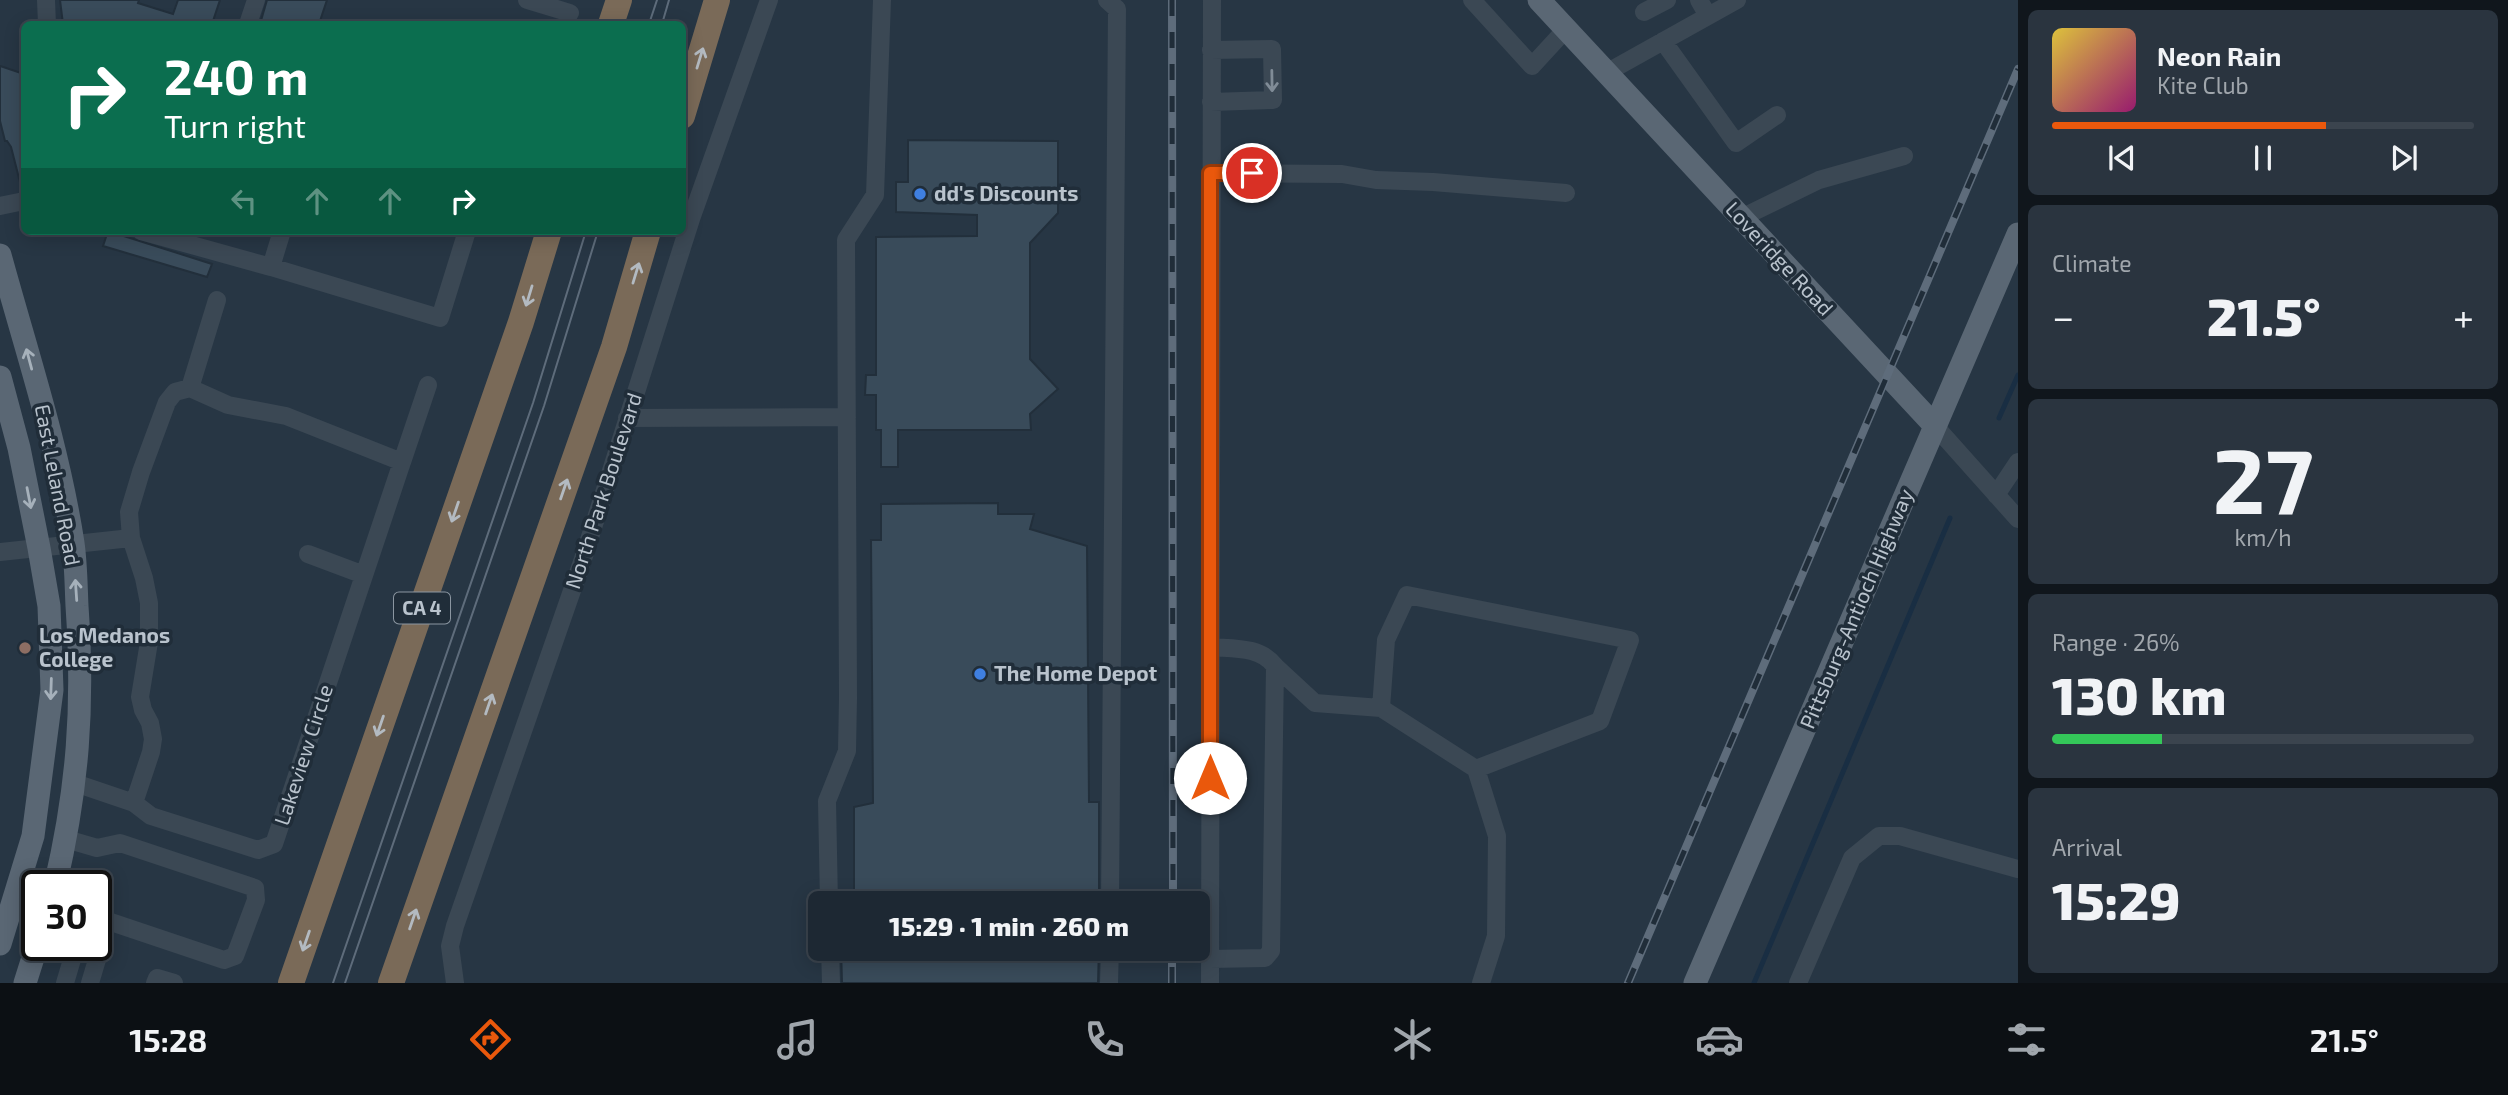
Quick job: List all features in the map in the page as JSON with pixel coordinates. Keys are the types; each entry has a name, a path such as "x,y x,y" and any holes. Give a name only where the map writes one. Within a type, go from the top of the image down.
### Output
{"highway":[{"path":"612,21 619,0"},
{"path":"686,103 717,0"},
{"name":"CA 4","path":"291,983 521,322 548,235"},
{"path":"391,983 614,347 647,235"}],"main road":[{"name":"Loveridge Road","path":"1539,0 1935,426"},
{"name":"Pittsburg-Antioch Highway","path":"1695,983 2018,234"},
{"name":"East Leland Road","path":"0,255 55,454 73,544 81,707 75,783 59,870"},
{"name":"East Leland Road","path":"0,377 19,447 49,606 52,690 33,836 0,944"},
{"path":"24,983 32,961"}],"street":[{"path":"46,0 47,21"},
{"path":"249,21 256,0"},
{"path":"527,0 571,13"},
{"name":"North Park Boulevard","path":"686,235 769,0"},
{"path":"830,891 827,801 847,751 846,240 875,195 882,0"},
{"path":"1210,891 1212,0"},
{"path":"1472,0 1532,66 1566,29"},
{"path":"1644,12 1667,0"},
{"path":"1606,73 1663,41 1704,8 1737,0"},
{"path":"1110,891 1114,3"},
{"path":"1663,41 1736,142 1777,115"},
{"path":"1211,50 1272,49 1273,100 1211,102"},
{"path":"1741,218 1819,180 1904,156"},
{"path":"1210,173 1342,174 1376,180 1566,193"},
{"path":"0,206 21,202"},
{"path":"155,235 440,318 466,235"},
{"path":"271,267 281,235"},
{"name":"North Park Boulevard","path":"455,983 450,946 455,926 579,570 686,235"},
{"path":"190,388 217,300"},
{"name":"Lakeview Circle","path":"134,803 151,816 258,850 274,844 428,385"},
{"path":"75,783 134,803 151,752 153,739 150,723 140,697 149,642 149,603 131,538 129,512 167,402 175,392 190,388 228,405 286,416 402,462"},
{"path":"627,418 847,416"},
{"name":"Loveridge Road","path":"1935,426 2018,519"},
{"path":"1996,495 2018,462"},
{"path":"0,552 131,538"},
{"path":"308,554 365,575"},
{"path":"1381,708 1386,640 1407,596 1630,640 1601,721 1476,769"},
{"path":"1210,648 1243,649 1266,655 1315,703 1381,708 1476,769 1497,836 1496,936 1481,983"},
{"path":"1210,959 1265,958 1271,951 1275,666"},
{"path":"1798,983 1852,858 1879,836 1900,836 2018,869"},
{"path":"66,839 97,848 120,843 254,888 257,892 257,900 235,956 224,960 112,922"},
{"path":"65,983 76,946 99,953 90,983"},
{"path":"831,961 831,983"},
{"path":"1109,983 1110,961"},
{"path":"1210,961 1210,983"},
{"path":"155,983 157,978 174,983"}],"building":[{"path":"60,0 139,0 138,3 173,14 178,0 220,0 213,21 63,21"},
{"path":"267,0 327,0 320,21 261,21"},
{"path":"0,66 21,73 21,182 11,147 5,141 0,121"},
{"path":"908,140 1058,141 1058,213 1030,243 1030,359 1058,389 1030,414 1031,430 898,430 898,467 881,467 881,430 876,430 876,395 865,395 866,375 876,375 876,237 977,236 977,215 896,212 896,182 908,182"},
{"path":"107,235 121,235 212,264 207,277 103,246"},
{"name":"The Home Depot","path":"998,503 998,514 1034,514 1030,529 1087,546 1089,802 1099,802 1099,891 854,891 854,807 873,803 871,540 881,540 881,504"},
{"path":"841,961 1099,961 1098,983 842,983"}],"waterway":[{"path":"1999,418 2018,375"},
{"path":"1754,983 1950,518"}],"tram line":[{"path":"650,21 657,0"},
{"path":"663,21 669,0"},
{"path":"333,983 533,403 585,235"},
{"path":"345,983 544,406 597,235"}],"railway":[{"path":"1172,0 1173,891"},
{"path":"1628,983 2018,69"},
{"path":"1172,961 1172,983"}],"place":[{"name":"dd's Discounts","path":"920,194"},
{"name":"Los Medanos College","path":"25,648"},
{"name":"The Home Depot","path":"980,674"}],"route":[{"path":"1210,778 1210,173 1252,173"}]}
